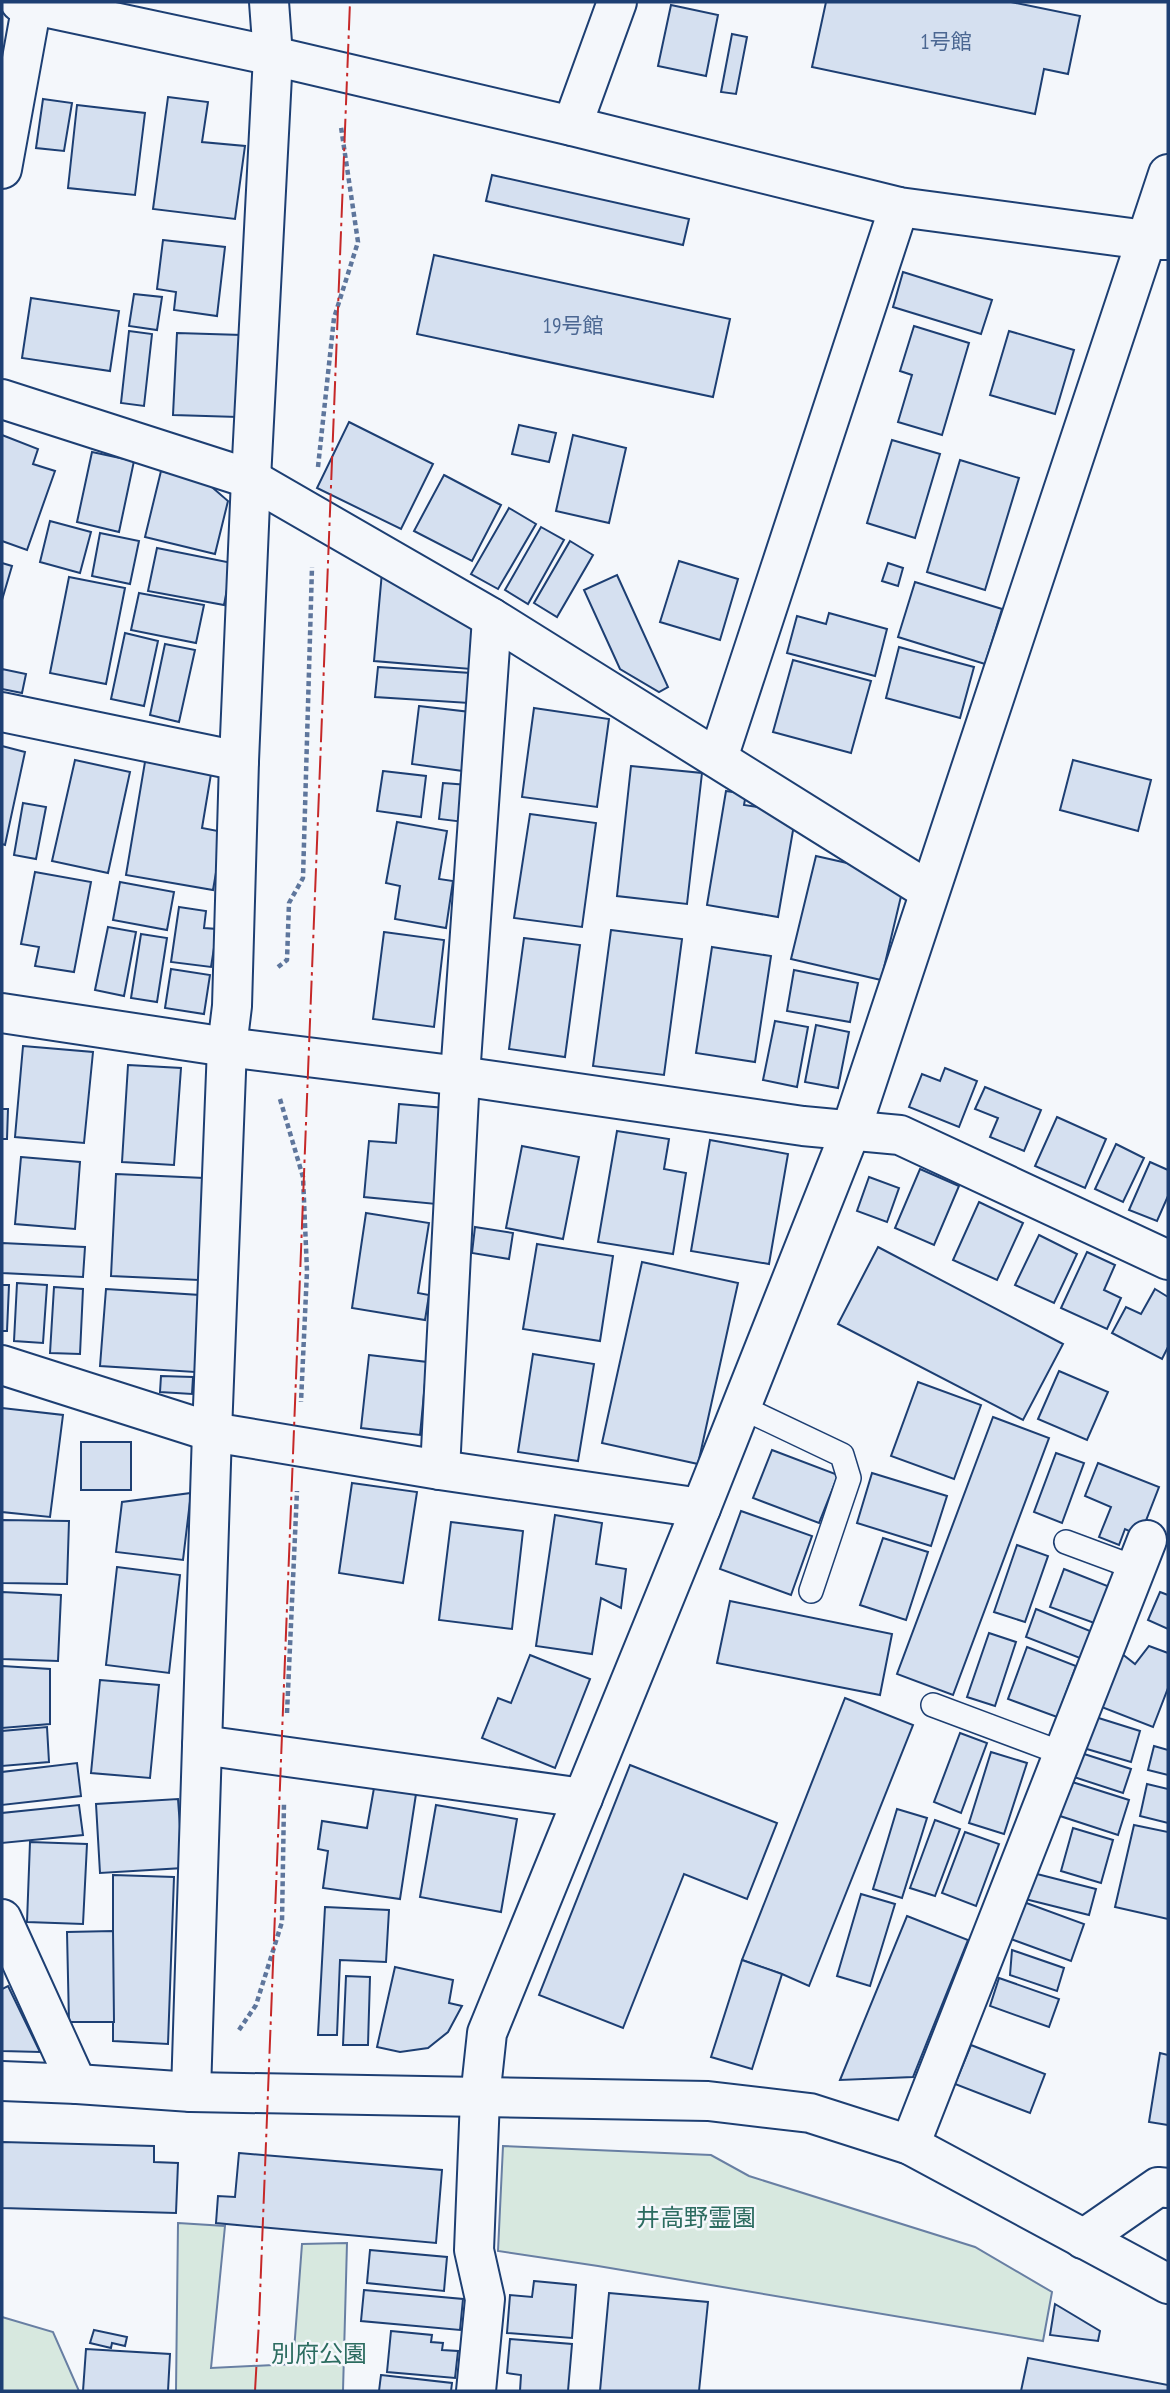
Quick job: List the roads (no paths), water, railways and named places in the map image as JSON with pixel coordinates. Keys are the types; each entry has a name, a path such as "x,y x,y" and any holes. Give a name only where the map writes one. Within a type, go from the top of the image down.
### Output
{"street":[{"path":"191,2092 227,1047 232,1006 251,479 273,56 269,2"},
{"path":"572,126 617,2"},
{"path":"2,169 26,3 273,56 900,207 1157,240"},
{"path":"476,2391 485,2299 474,2250 480,2098 487,2033 701,1508 850,1130 929,891 1157,240 1168,174"},
{"path":"718,758 900,207"},
{"path":"2,399 251,479 492,618 929,891"},
{"path":"440,1470 460,1076 492,618"},
{"path":"2,712 239,761"},
{"path":"2,1013 227,1047 460,1076 803,1126 900,1135 1168,1260"},
{"path":"2,1365 212,1432 440,1470 701,1508"},
{"path":"910,2146 1142,1554"},
{"path":"202,1745 583,1798"},
{"path":"2,1919 77,2084"},
{"path":"2,2081 191,2092 721,2103 810,2113 910,2146 1168,2284"},
{"path":"1083,2239 1158,2187 1168,2188"}],"lane":[{"path":"741,1407 842,1455 849,1478 811,1591"},
{"path":"1066,1542 1142,1554"},
{"path":"933,1705 1063,1754"}],"park label":[{"name":"井高野霊園","path":"696,2218"},
{"name":"別府公園","path":"319,2354"}]}
